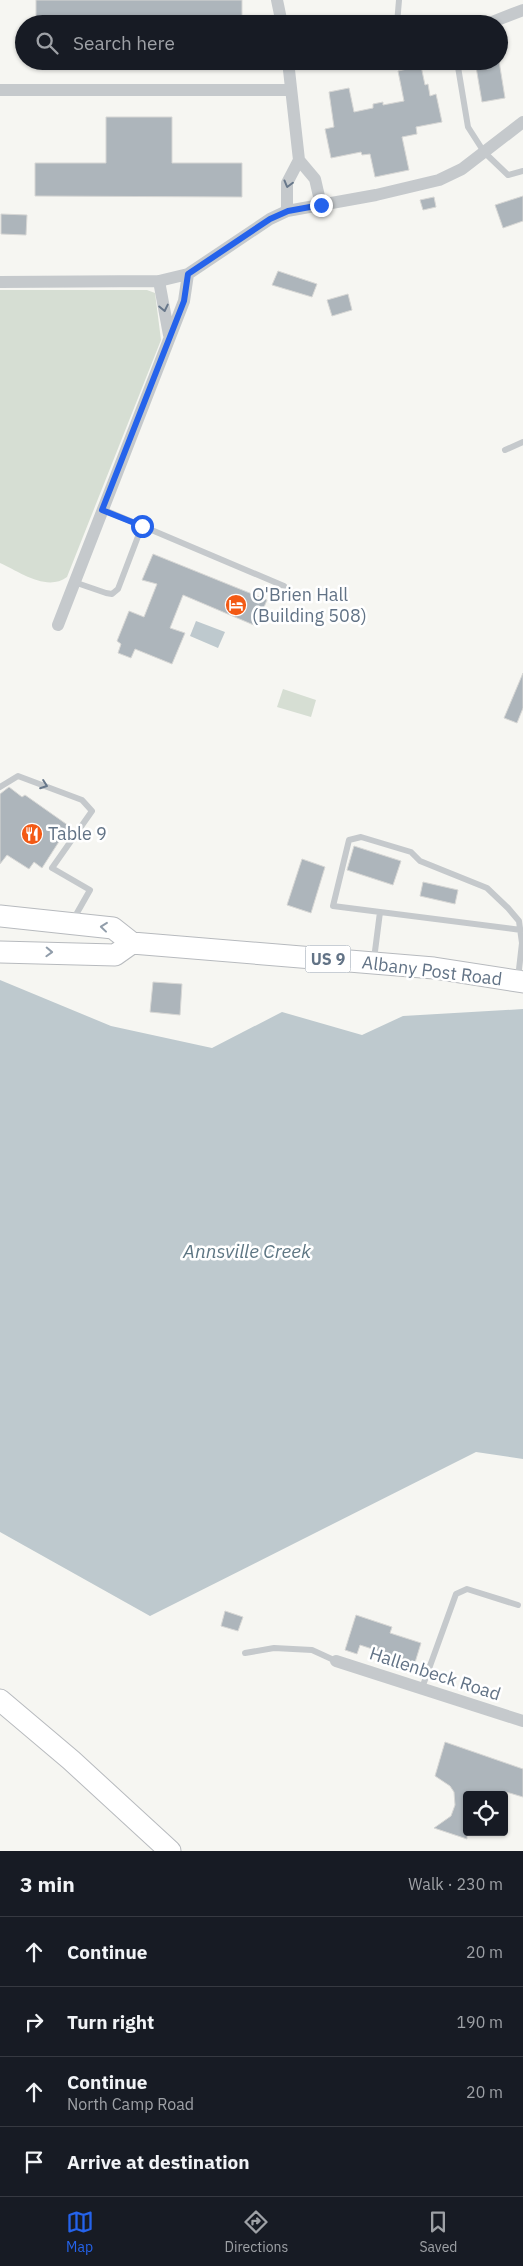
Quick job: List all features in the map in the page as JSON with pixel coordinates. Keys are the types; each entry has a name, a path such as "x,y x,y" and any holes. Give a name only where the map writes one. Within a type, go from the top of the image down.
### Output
{"highway":[{"path":"0,916 113,928 132,943 115,955 0,952"},
{"name":"Albany Post Road","path":"132,943 434,968 520,982"},
{"path":"0,1700 71,1760 170,1851"}],"street":[{"path":"278,0 280,15"},
{"path":"508,16 523,10"},
{"path":"292,70 291,90 299,160 315,179 321,205"},
{"path":"0,90 291,90"},
{"path":"0,282 159,281 188,274 270,219 288,211 439,180 462,169 523,122"},
{"path":"288,211 287,183 299,160"},
{"path":"58,625 169,335 184,301 188,274"},
{"path":"159,281 169,335"},
{"name":"Hallenbeck Road","path":"336,1661 523,1721"}],"lane":[{"path":"398,15 399,0"},
{"path":"458,70 468,127 484,152 508,175 523,171"},
{"path":"505,450 523,442"},
{"path":"102,510 284,586"},
{"path":"74,582 106,594 112,594 118,589 142,526"},
{"path":"0,787 18,776 82,800 92,811 52,868 90,890 71,923"},
{"path":"520,982 521,930 519,921 488,888 420,861 411,852 361,837 349,840 333,906 521,930"},
{"path":"373,963 380,912"},
{"path":"422,1688 456,1594 467,1589 518,1605"},
{"path":"245,1653 274,1648 312,1650 336,1661"}],"shaded area":[{"path":"0,290 147,290 155,293 161,340 67,577 59,581 42,582 0,563"},
{"path":"283,689 316,700 311,717 277,707"}],"water":[{"path":"196,621 225,632 218,648 190,636"},
{"name":"Annsville Creek","path":"0,980 111,1026 212,1048 282,1012 362,1035 403,1016 523,1009 523,1459 476,1452 150,1616 0,1532"}],"building":[{"path":"36,0 242,0 242,15 36,15"},
{"path":"422,70 425,85 428,84 430,96 436,94 442,122 416,127 417,134 402,137 409,170 375,177 370,154 362,155 361,152 331,158 325,129 334,127 329,92 349,88 354,112 373,108 373,104 383,102 383,105 404,101 398,71"},
{"path":"477,70 500,70 505,98 482,102"},
{"path":"106,117 172,117 172,163 242,163 242,197 35,196 35,163 106,163"},
{"path":"523,196 523,221 503,228 495,205"},
{"path":"434,197 436,207 423,210 420,200"},
{"path":"1,214 27,215 26,235 1,234"},
{"path":"278,271 317,284 312,297 272,285"},
{"path":"348,294 352,310 332,316 327,300"},
{"name":"O'Brien Hall (Building 508)","path":"153,554 267,600 256,626 183,595 170,628 185,633 172,664 135,649 131,658 118,653 121,644 117,641 129,611 144,617 157,584 142,580"},
{"path":"523,673 523,708 517,723 504,718"},
{"name":"Table 9","path":"9,787 22,797 25,795 69,826 42,868 34,862 29,869 7,855 0,864 0,794"},
{"path":"354,846 401,861 393,885 347,870"},
{"path":"302,859 325,867 311,913 287,905"},
{"path":"423,882 458,890 455,904 420,896"},
{"path":"153,982 182,984 180,1015 150,1012"},
{"path":"225,1611 243,1617 238,1631 221,1626"},
{"path":"356,1615 392,1627 390,1633 421,1643 413,1669 398,1664 400,1658 360,1645 357,1654 345,1650"},
{"path":"445,1742 523,1769 523,1797 508,1791 463,1791 463,1836 467,1836 467,1839 434,1828 451,1816 455,1805 454,1792 450,1786 435,1776"}],"place":[{"name":"O'Brien Hall (Building 508)","path":"236,605"},
{"name":"Table 9","path":"32,834"}],"route":[{"path":"142,526 102,510 184,301 188,274 270,219 288,211 321,205"}]}
